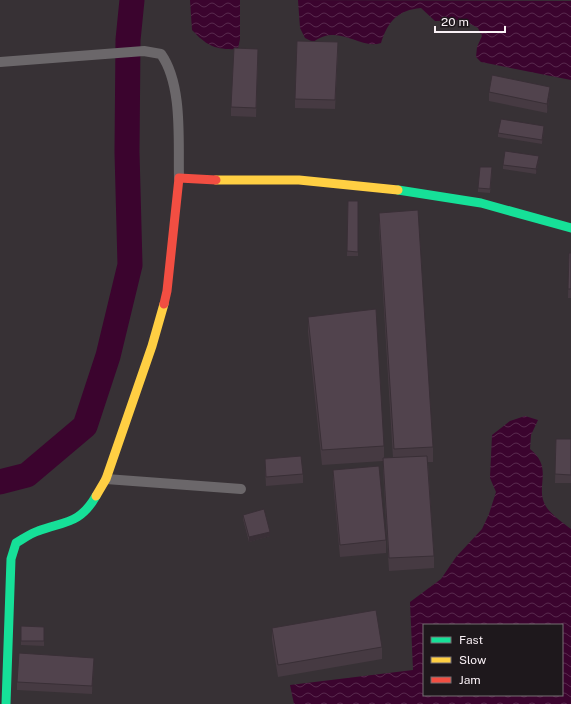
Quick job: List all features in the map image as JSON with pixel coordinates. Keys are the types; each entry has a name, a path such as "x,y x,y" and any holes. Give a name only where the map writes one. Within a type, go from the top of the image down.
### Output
{"street":[{"path":"6,704 11,559 16,542 37,531 77,519 90,506 106,479 125,418 152,346 167,291 179,178 216,180 298,180 390,189 480,203 571,228"}],"lane":[{"path":"0,62 144,51 161,54 168,64 176,98 179,178"},
{"path":"106,479 241,489"}],"water":[{"path":"190,0 240,0 240,39 238,49 223,49 212,46 202,40 192,30"},
{"path":"298,0 571,1 571,80 481,62 476,57 477,47 482,36 478,28 463,20 435,21 421,8 406,11 395,18 387,29 381,43 365,43 332,35 323,37 313,42 305,38 300,28"},
{"path":"525,416 538,420 531,435 530,449 537,456 543,471 543,501 552,514 571,529 571,704 294,704 290,685 413,670 410,602 441,579 456,557 482,529 489,514 496,492 490,478 492,435 510,421"}],"building":[{"path":"297,41 338,42 335,100 295,99"},
{"path":"234,48 258,49 256,108 231,107"},
{"path":"492,75 550,87 547,104 489,92"},
{"path":"501,119 544,126 542,140 498,133"},
{"path":"505,151 539,156 536,169 503,165"},
{"path":"480,167 492,167 490,189 478,188"},
{"path":"348,201 358,201 358,252 347,251"},
{"path":"418,210 433,447 394,449 379,213"},
{"path":"569,253 571,253 571,289 568,289"},
{"path":"376,309 384,446 322,450 308,317"},
{"path":"556,439 571,439 571,475 555,474"},
{"path":"301,456 303,474 266,477 265,459"},
{"path":"427,456 434,556 389,558 383,458"},
{"path":"379,466 386,540 340,545 333,470"},
{"path":"264,509 270,532 249,537 243,515"},
{"path":"376,610 382,647 278,665 272,628"},
{"path":"21,626 44,627 44,641 21,641"},
{"path":"19,653 94,658 92,686 17,682"}],"waterway":[{"path":"0,482 27,475 85,426 108,356 130,265 127,152 128,40 132,0"}],"traffic: fast":[{"path":"398,190 481,203 571,228"},
{"path":"6,704 11,559 16,543 35,532 78,517 84,512 96,496"}],"traffic: slow":[{"path":"216,180 299,180 398,190"},
{"path":"96,496 106,479 152,346 164,304"}],"traffic: jam":[{"path":"164,304 167,291 179,178 216,180"}]}
